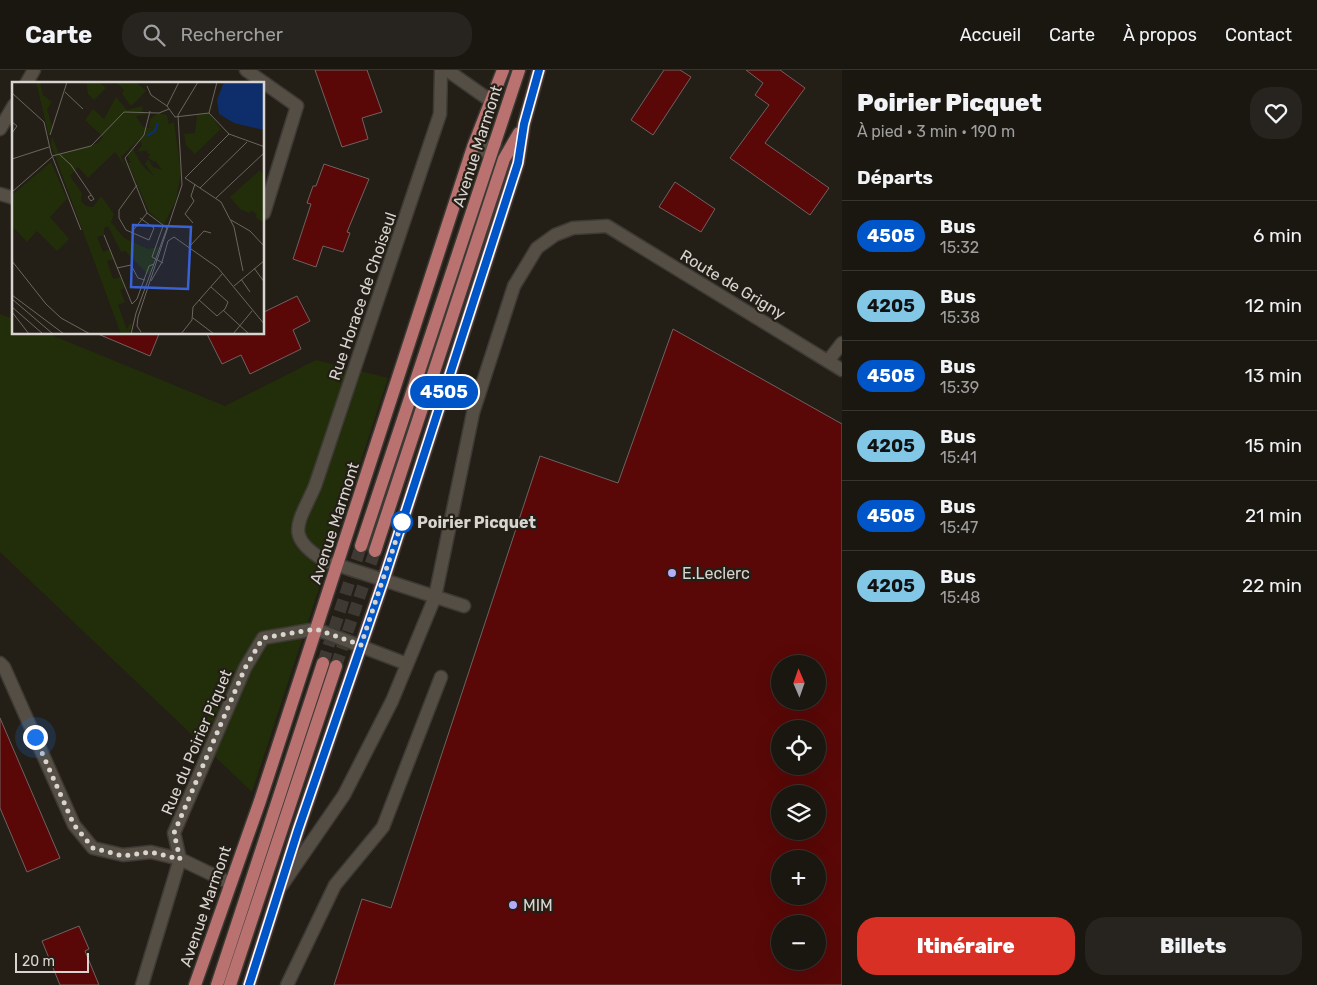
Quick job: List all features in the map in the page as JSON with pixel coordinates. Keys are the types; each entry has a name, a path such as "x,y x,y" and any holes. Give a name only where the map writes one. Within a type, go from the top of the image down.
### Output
{"main road":[{"name":"Avenue Marmont","path":"195,985 260,801 470,156 503,70"},
{"name":"Avenue Marmont","path":"361,546 520,70"},
{"name":"Avenue Marmont","path":"249,985 383,582 518,163 524,124 539,70"},
{"name":"Avenue Marmont","path":"375,550 504,159 524,124"},
{"path":"217,985 323,663"},
{"path":"230,985 336,666"}],"street":[{"path":"27,82 34,70"},
{"path":"246,70 263,82"},
{"name":"Rue Horace de Choiseul","path":"337,566 306,550 300,541 297,528 315,486 440,114 441,70"},
{"path":"447,70 491,101"},
{"path":"265,83 297,106 265,210"},
{"path":"0,129 12,108"},
{"path":"470,156 495,144"},
{"name":"Route de Grigny","path":"435,597 473,413 514,286 537,248 555,235 573,228 607,226 842,370"},
{"path":"828,361 842,343"},
{"path":"337,566 464,606"},
{"path":"280,888 344,795 392,701 435,597"},
{"path":"316,629 407,664"},
{"name":"Rue du Poirier Piquet","path":"180,859 174,833 245,668 263,638 316,629"},
{"path":"0,663 4,667 74,825 93,848 123,856 150,852 180,859 230,883"},
{"path":"287,985 335,885 383,827 441,678"},
{"path":"142,985 180,859"}],"green space":[{"path":"0,314 12,318 12,335 51,335 225,406 316,360 388,378 252,792 0,552"}],"building":[{"path":"315,70 367,70 382,112 362,118 368,139 342,147"},
{"path":"664,70 680,70 691,77 653,135 631,120"},
{"path":"746,70 780,70 805,88 765,143 829,188 810,215 730,158 769,105 755,95 763,83"},
{"path":"324,164 369,179 347,232 350,233 343,252 323,246 316,267 293,259 311,204 307,203"},
{"path":"675,182 715,209 701,232 659,207"},
{"path":"297,296 310,321 293,330 301,349 250,374 241,355 222,364 208,335 265,335 265,312"},
{"name":"E.Leclerc","path":"673,329 842,424 842,985 334,985 362,899 391,908 540,456 618,483"},
{"path":"100,335 159,335 150,356"},
{"path":"0,718 60,858 27,872 0,808"},
{"path":"79,926 89,949 85,951 99,985 60,985 42,941"}],"tunnel":[{"path":"323,663 361,546"},
{"path":"336,666 375,551"}],"bus line":[{"name":"4505","path":"249,985 298,830 383,582 518,163 524,124 539,70"}],"place":[{"name":"Poirier Picquet","path":"402,522"},
{"name":"E.Leclerc","path":"672,573"},
{"name":"MIM","path":"513,905"}],"route":[{"path":"35,737 74,825 93,848 123,856 150,852 180,859 174,833 245,668 263,638 289,632 316,629 361,645 402,522"}]}
